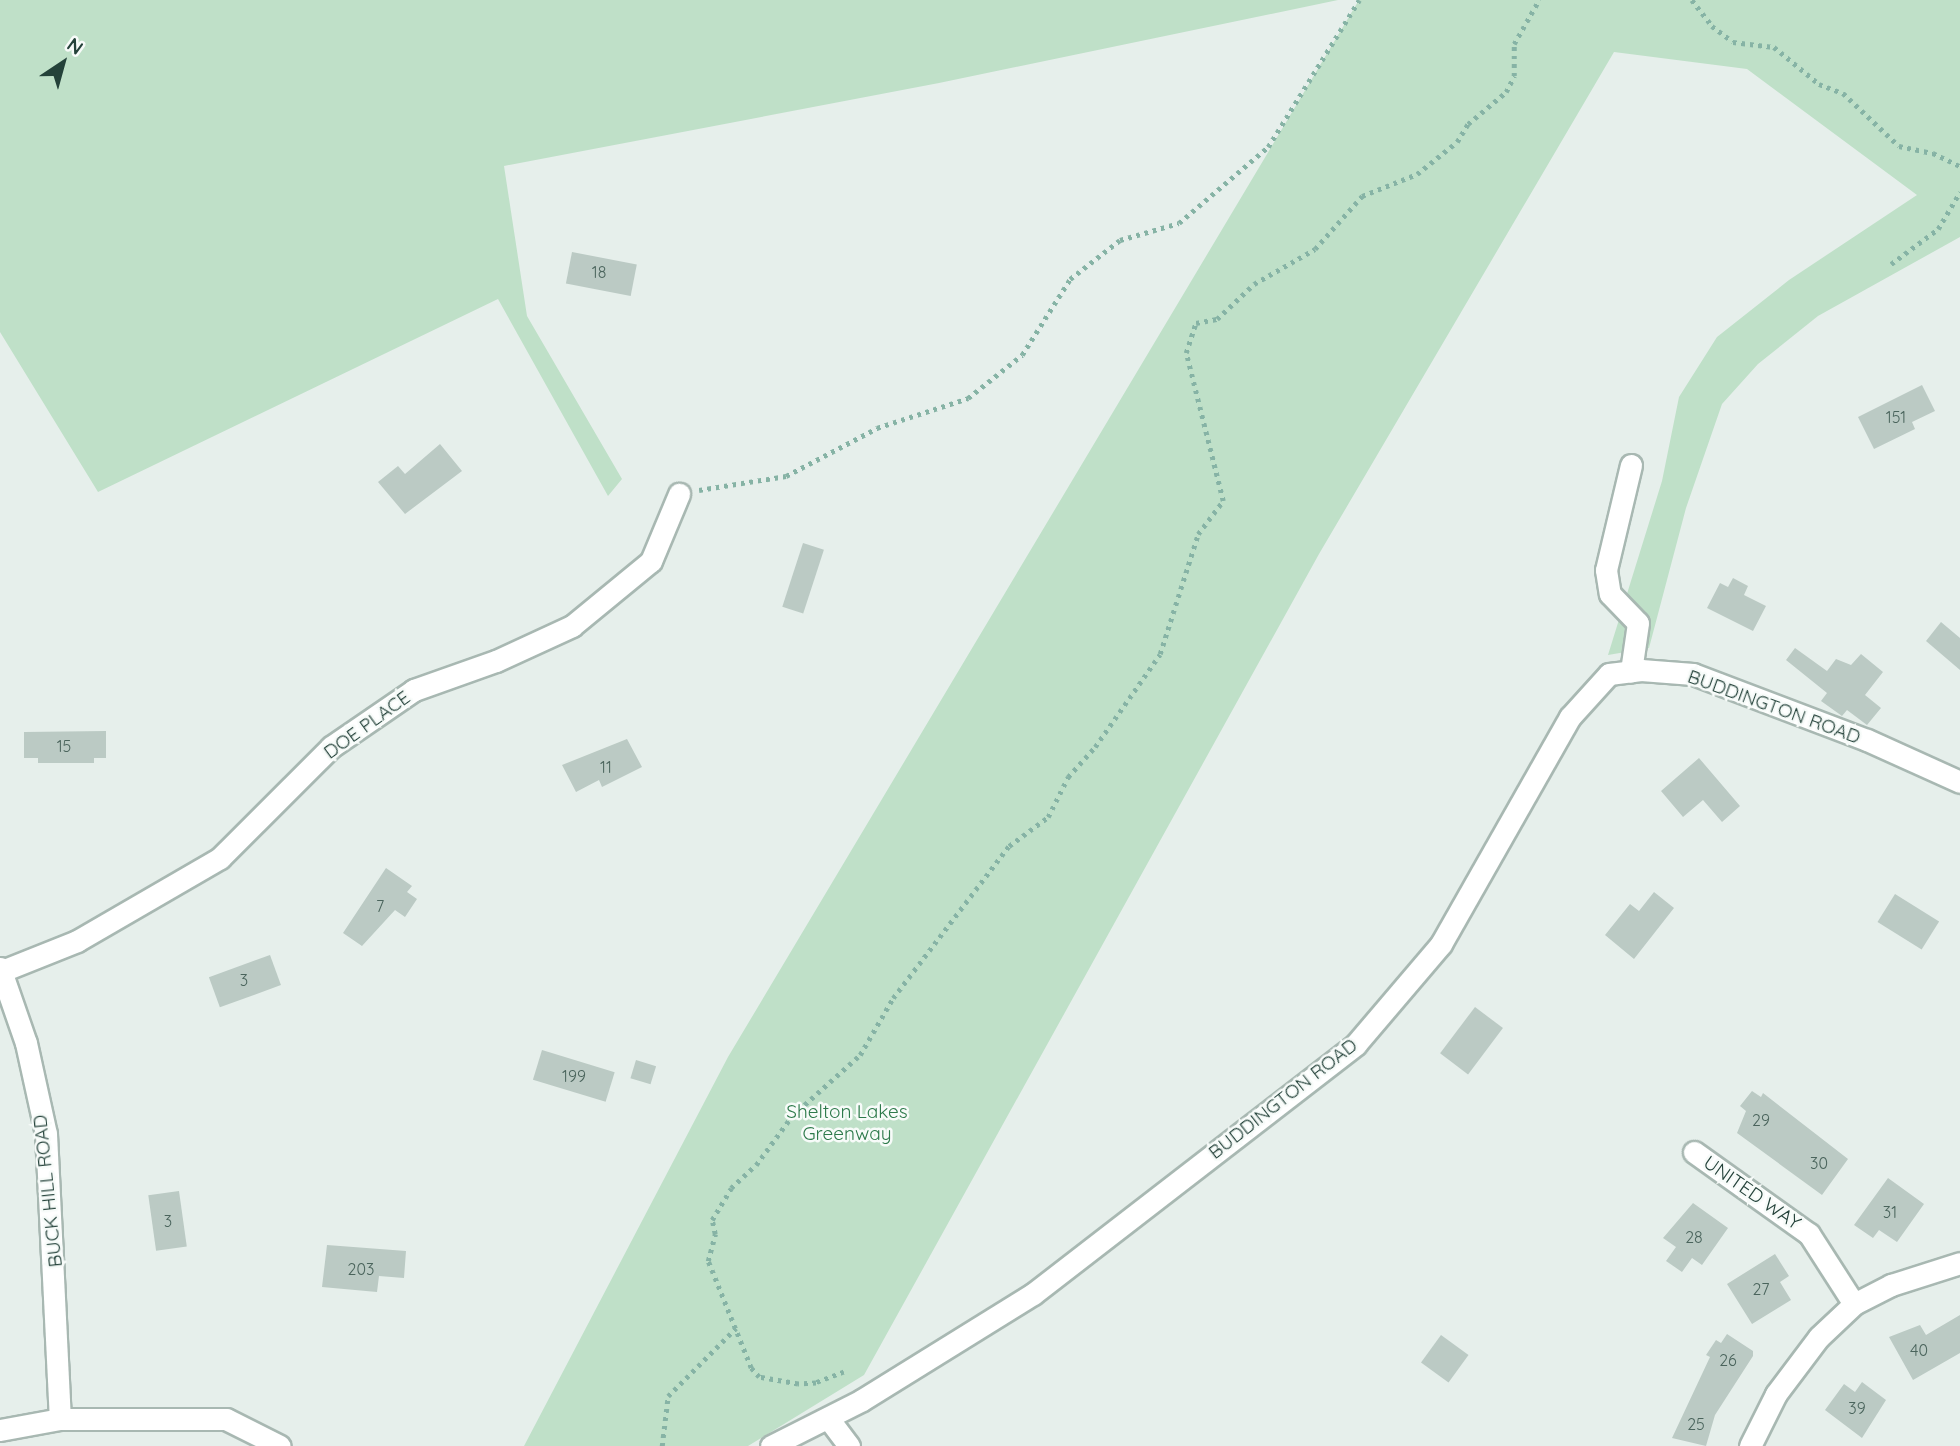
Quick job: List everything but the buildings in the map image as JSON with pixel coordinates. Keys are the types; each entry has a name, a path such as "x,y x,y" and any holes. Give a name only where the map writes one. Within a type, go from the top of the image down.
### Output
{"street":[{"path":"1631,465 1606,570 1610,594 1638,623 1631,671"},
{"name":"DOE PLACE","path":"1,969 77,941 220,858 331,747 414,690 496,661 572,626 651,561 680,494"},
{"name":"BUDDINGTON ROAD","path":"771,1446 828,1418 1033,1294 1356,1044 1441,944 1570,716 1609,674 1631,671 1693,674 1867,740 1960,782"},
{"name":"BUCK HILL ROAD","path":"1,969 26,1043 46,1134 60,1419"},
{"name":"UNITED WAY","path":"1695,1152 1809,1234 1854,1304"},
{"path":"1749,1446 1776,1394 1819,1337 1854,1304 1891,1285 1960,1263"},
{"path":"828,1418 849,1446"},
{"path":"0,1430 60,1419 226,1419 279,1446"}],"path":[{"path":"680,494 786,475 877,428 968,398 1022,355 1070,279 1121,240 1179,223 1268,147 1359,0"},
{"path":"844,1372 816,1383 759,1377 708,1261 715,1234 712,1220 731,1188 755,1165 792,1116 836,1076 849,1068 893,998 1009,846 1048,817 1068,777 1095,747 1160,654 1198,534 1223,501 1186,353 1196,323 1217,319 1254,284 1315,249 1363,196 1418,174 1457,142 1468,124 1506,92 1514,76 1514,44 1539,0"},
{"path":"1692,0 1712,26 1733,42 1774,47 1819,84 1843,93 1899,146 1933,153 1960,166"},
{"path":"1891,264 1938,229 1960,192"},
{"path":"662,1446 668,1396 736,1328"}],"green space":[{"path":"0,0 1338,0 939,83 504,166 527,316 622,479 608,496 498,299 98,492 0,332"},
{"name":"Shelton Lakes Greenway","path":"1359,0 1960,0 1960,237 1818,316 1758,364 1722,404 1686,508 1649,648 1608,655 1662,481 1679,397 1717,337 1789,280 1917,195 1747,69 1614,52 1319,554 864,1375 748,1446 524,1446 728,1057"}]}
